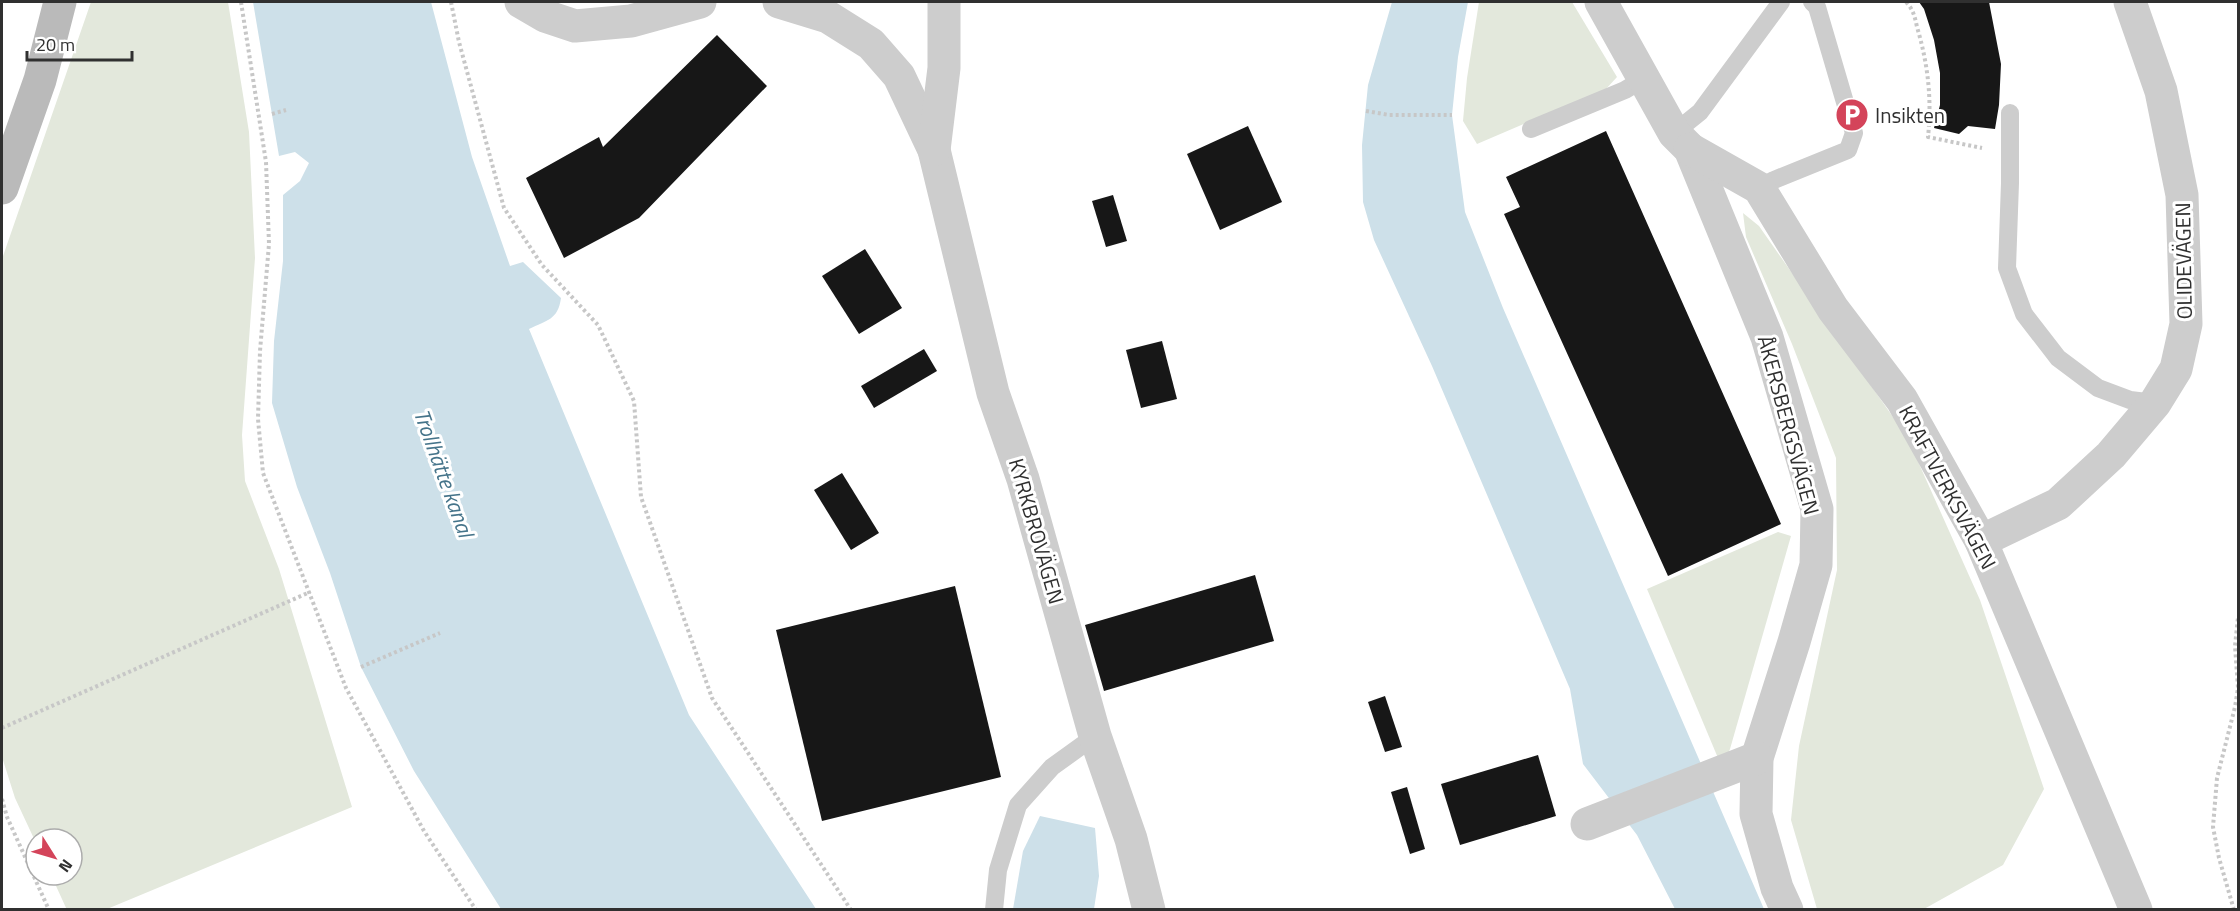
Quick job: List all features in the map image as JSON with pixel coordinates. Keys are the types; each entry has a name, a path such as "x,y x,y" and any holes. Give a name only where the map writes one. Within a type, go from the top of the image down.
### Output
{"street":[{"path":"2,188 40,80 60,2"},
{"path":"521,2 545,16 575,26 631,21 700,2"},
{"name":"KYRKBROVÄGEN","path":"779,2 828,17 871,44 899,76 934,150 993,393 1023,479 1095,736 1131,838 1149,909"},
{"name":"KYRKBROVÄGEN","path":"934,150 944,68 944,2"},
{"name":"ÅKERSBERGSVÄGEN","path":"1601,2 1682,141 1767,338 1817,509 1816,565 1757,758 1756,814 1777,888 1787,909"},
{"name":"OLIDEVÄGEN","path":"1981,541 2058,504 2111,455 2156,404 2176,369 2186,324 2182,195 2161,91 2130,2"},
{"name":"KRAFTVERKSVÄGEN","path":"1682,141 1759,188 1833,309 1902,400 1981,541 2136,909"},
{"path":"1587,824 1757,758"}],"lane":[{"path":"1682,141 1700,112 1781,2"},
{"path":"1759,188 1848,150 1854,132 1817,7 1812,2"},
{"path":"1532,129 1625,90 1645,78"},
{"path":"2010,113 2007,267 2024,314 2058,358 2098,388 2130,400 2156,404"},
{"path":"994,909 998,870 1018,805 1052,767 1095,736"}],"path":[{"path":"241,2 266,162 269,244 260,351 258,419 263,472 346,688 424,831 476,909"},
{"path":"451,2 459,42 504,208 542,265 598,325 634,401 641,497 712,698 851,909"},
{"path":"1906,2 1912,7 1928,71 1931,112 1928,137 1971,147"},
{"path":"272,114 286,110"},
{"path":"1366,111 1389,115 1452,115"},
{"path":"2,728 310,592"},
{"path":"2234,909 2219,858 2214,827 2217,778 2238,688 2235,646 2238,617"},
{"path":"361,667 440,633"},
{"path":"2,799 7,817 49,909"}],"shaded area":[{"path":"91,2 228,2 249,132 255,258 242,435 245,481 279,569 352,807 107,909 67,910 56,887 84,887 84,827 29,827 15,798 2,757 2,259"},
{"path":"1479,2 1572,2 1617,77 1606,89 1477,144 1463,121"},
{"path":"1743,213 1759,226 1907,437 1980,600 2044,789 2003,865 1924,909 1817,909 1791,820 1799,746 1837,570 1836,458 1792,344 1746,237"},
{"path":"1778,532 1791,536 1730,749 1726,759 1718,758 1647,589"}],"water":[{"name":"Trollhätte kanal","path":"253,2 431,2 472,157 510,266 523,262 561,298 557,311 551,318 529,329 689,715 816,909 501,909 414,771 361,667 330,573 297,487 272,403 274,341 283,261 283,195 300,181 309,163 295,152 279,156"},
{"path":"1392,2 1468,2 1458,57 1452,115 1465,212 1503,308 1764,909 1675,909 1637,835 1583,764 1570,689 1432,366 1374,240 1363,202 1362,145 1368,85"},
{"path":"1040,816 1095,828 1099,876 1094,909 1013,909 1023,851"}],"building":[{"path":"1919,2 1989,2 2001,64 1995,129 1968,126 1959,134 1934,128 1940,105 1940,73 1934,40 1924,9"},
{"path":"717,35 767,86 639,218 564,258 526,178 599,137 603,147"},
{"path":"1248,126 1282,202 1220,230 1187,154"},
{"path":"1606,131 1781,524 1668,576 1504,214 1520,207 1506,177"},
{"path":"1113,195 1127,241 1106,247 1092,201"},
{"path":"865,249 902,308 859,334 822,276"},
{"path":"1162,341 1177,399 1141,408 1126,350"},
{"path":"924,349 937,371 874,408 861,386"},
{"path":"842,473 879,533 851,550 814,490"},
{"path":"1255,575 1274,641 1104,691 1085,625"},
{"path":"955,586 1001,777 822,821 776,630"},
{"path":"1385,696 1402,747 1385,752 1368,702"},
{"path":"1538,755 1556,816 1460,845 1441,784"},
{"path":"1407,787 1425,849 1410,854 1391,792"}],"place":[{"name":"Insikten","path":"1852,115"}]}
